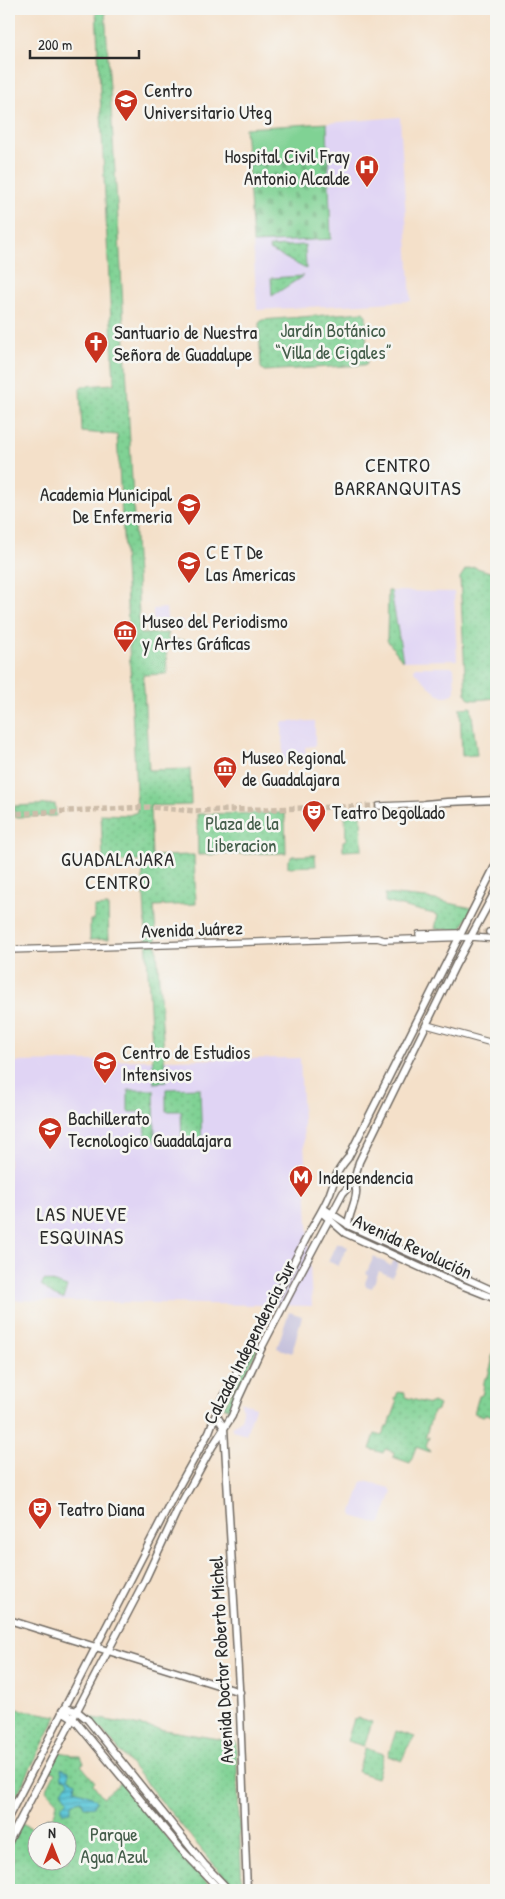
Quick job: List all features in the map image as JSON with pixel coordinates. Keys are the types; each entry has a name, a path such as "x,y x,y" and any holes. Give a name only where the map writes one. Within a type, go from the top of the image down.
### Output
{"main road":[{"path":"378,806 496,801"},
{"path":"425,804 496,801"},
{"name":"Calzada Independencia Sur","path":"9,1816 174,1495 209,1432 216,1414 295,1258 322,1210 337,1171 348,1158 458,935 496,864"},
{"name":"Calzada Independencia Sur","path":"9,1841 144,1582 177,1511 232,1416 264,1345 344,1193 354,1181 359,1162 496,890"},
{"path":"489,932 496,933"},
{"name":"Avenida Juárez","path":"9,950 377,938 384,940 458,935 496,939"},
{"path":"427,1025 496,1044"},
{"path":"348,1225 348,1218 356,1199 356,1185 354,1181"},
{"name":"Avenida Revolución","path":"322,1210 345,1232 442,1277 496,1299"},
{"name":"Avenida Revolución","path":"331,1217 496,1292"},
{"path":"216,1414 224,1428"},
{"name":"Avenida Doctor Roberto Michel","path":"224,1428 240,1692 247,1890"},
{"path":"9,1620 240,1692"},
{"path":"63,1709 77,1711 88,1720 204,1864 229,1890"},
{"path":"63,1709 73,1718 181,1849 220,1890"}],"shaded area":[{"name":"Hospital Civil Fray Antonio Alcalde","path":"400,117 411,301 257,310 253,243 331,239 327,123"},
{"path":"391,591 454,592 457,660 403,661"},
{"path":"166,608 167,620 183,620 183,629 153,629 153,609"},
{"path":"415,667 454,668 455,691 453,694 444,697 437,694 414,671"},
{"path":"315,721 315,746 305,747 306,761 285,762 283,760 283,722"},
{"path":"300,1058 312,1306 9,1300 9,1062"},
{"path":"337,1242 348,1247 338,1266 328,1261"},
{"path":"374,1256 391,1266 394,1260 399,1262 392,1277 379,1271 372,1288 366,1286 365,1283 368,1275 366,1274"},
{"path":"289,1312 302,1316 292,1353 277,1348"},
{"path":"240,1401 255,1407 246,1434 232,1430 232,1427 240,1421 242,1416 243,1410"},
{"path":"365,1481 390,1488 392,1492 381,1523 378,1524 353,1516 352,1512 362,1482"}],"green space":[{"path":"96,9 105,9 140,634 169,633 167,638 169,640 184,640 184,644 166,645 167,674 143,675 149,770 190,769 191,805 150,806 152,856 194,855 196,904 154,906 166,1082 154,1083 142,861 103,863 101,814 129,815 137,812 117,435 82,432 80,388 82,386 114,384"},
{"path":"327,123 328,159 248,165 245,128"},
{"path":"328,159 331,239 253,243 248,165"},
{"path":"305,245 306,269 270,250 269,247"},
{"path":"303,276 272,296 271,278"},
{"name":"Jardín Botánico “Villa de Cigales”","path":"363,312 366,315 367,364 264,371 261,368 259,323 262,320"},
{"path":"474,567 496,574 496,698 475,700 469,699 466,694 460,578 465,570"},
{"path":"388,591 391,591 403,661 387,640"},
{"path":"471,707 477,755 462,756 460,708"},
{"path":"55,804 56,816 15,817 14,806"},
{"name":"Plaza de la Liberacion","path":"285,813 286,853 198,855 197,814"},
{"path":"361,813 362,850 343,851 343,841 346,840 345,814"},
{"path":"315,855 316,866 288,867 288,860 292,856"},
{"path":"385,894 426,898 472,908 461,930 435,929 438,915 385,902"},
{"path":"108,906 109,939 90,940 90,920 94,920 94,907"},
{"path":"200,1088 202,1147 182,1147 181,1111 166,1111 166,1089"},
{"path":"128,1090 154,1090 155,1141 146,1138 145,1112 128,1112"},
{"path":"45,1280 67,1287 63,1299 53,1295 41,1285"},
{"path":"256,1345 258,1346 230,1412 228,1408 223,1407"},
{"path":"492,1353 496,1354 496,1418 486,1414 483,1416 474,1413 479,1396 482,1395 485,1378 488,1376 492,1362"},
{"path":"398,1392 405,1393 405,1397 429,1404 433,1402 439,1405 437,1410 433,1412 425,1438 429,1437 426,1446 430,1452 416,1447 410,1463 393,1457 394,1452 385,1449 383,1453 370,1449 375,1434 382,1436 386,1426 389,1425 397,1403 395,1399"},
{"path":"17,1709 57,1716 9,1811 9,1735"},
{"name":"Parque Agua Azul","path":"88,1717 236,1742 242,1890 235,1890 103,1731"},
{"path":"358,1718 372,1722 364,1746 347,1741 354,1719 357,1720"},
{"path":"396,1731 415,1737 407,1748 402,1761 388,1756"},
{"path":"365,1748 384,1754 377,1778 358,1772"},
{"name":"Parque Agua Azul","path":"59,1752 71,1754 71,1756 81,1756 84,1763 81,1765 95,1782 93,1784 103,1797 122,1782 182,1856 214,1890 9,1890 9,1874 15,1858 9,1855 9,1849 22,1823 28,1826 28,1872 78,1872 78,1822 44,1822 47,1817 51,1819 55,1812 57,1802 46,1790 55,1773 50,1770"}],"water":[{"path":"61,1768 69,1771 69,1778 76,1782 75,1790 92,1796 97,1801 94,1806 84,1807 81,1800 73,1802 70,1812 64,1813 62,1811 62,1806 68,1800 62,1790 69,1782 67,1779 62,1778"}],"tunnel":[{"path":"9,814 149,807 195,811 379,806"},
{"path":"458,933 489,932"}],"place":[{"name":"Centro Universitario Uteg","path":"126,122"},
{"name":"Hospital Civil Fray Antonio Alcalde","path":"367,188"},
{"name":"Santuario de Nuestra Señora de Guadalupe","path":"96,364"},
{"name":"Academia Municipal De Enfermeria","path":"189,526"},
{"name":"C E T De Las Americas","path":"189,584"},
{"name":"Museo del Periodismo y Artes Gráficas","path":"125,653"},
{"name":"Museo Regional de Guadalajara","path":"225,789"},
{"name":"Teatro Degollado","path":"314,833"},
{"name":"Centro de Estudios Intensivos","path":"105,1084"},
{"name":"Bachillerato Tecnologico Guadalajara","path":"50,1150"},
{"name":"Independencia","path":"301,1198"},
{"name":"Teatro Diana","path":"40,1530"}],"district":[{"name":"CENTRO BARRANQUITAS","path":"398,476"},
{"name":"GUADALAJARA CENTRO","path":"118,870"},
{"name":"LAS NUEVE ESQUINAS","path":"82,1224"}]}
